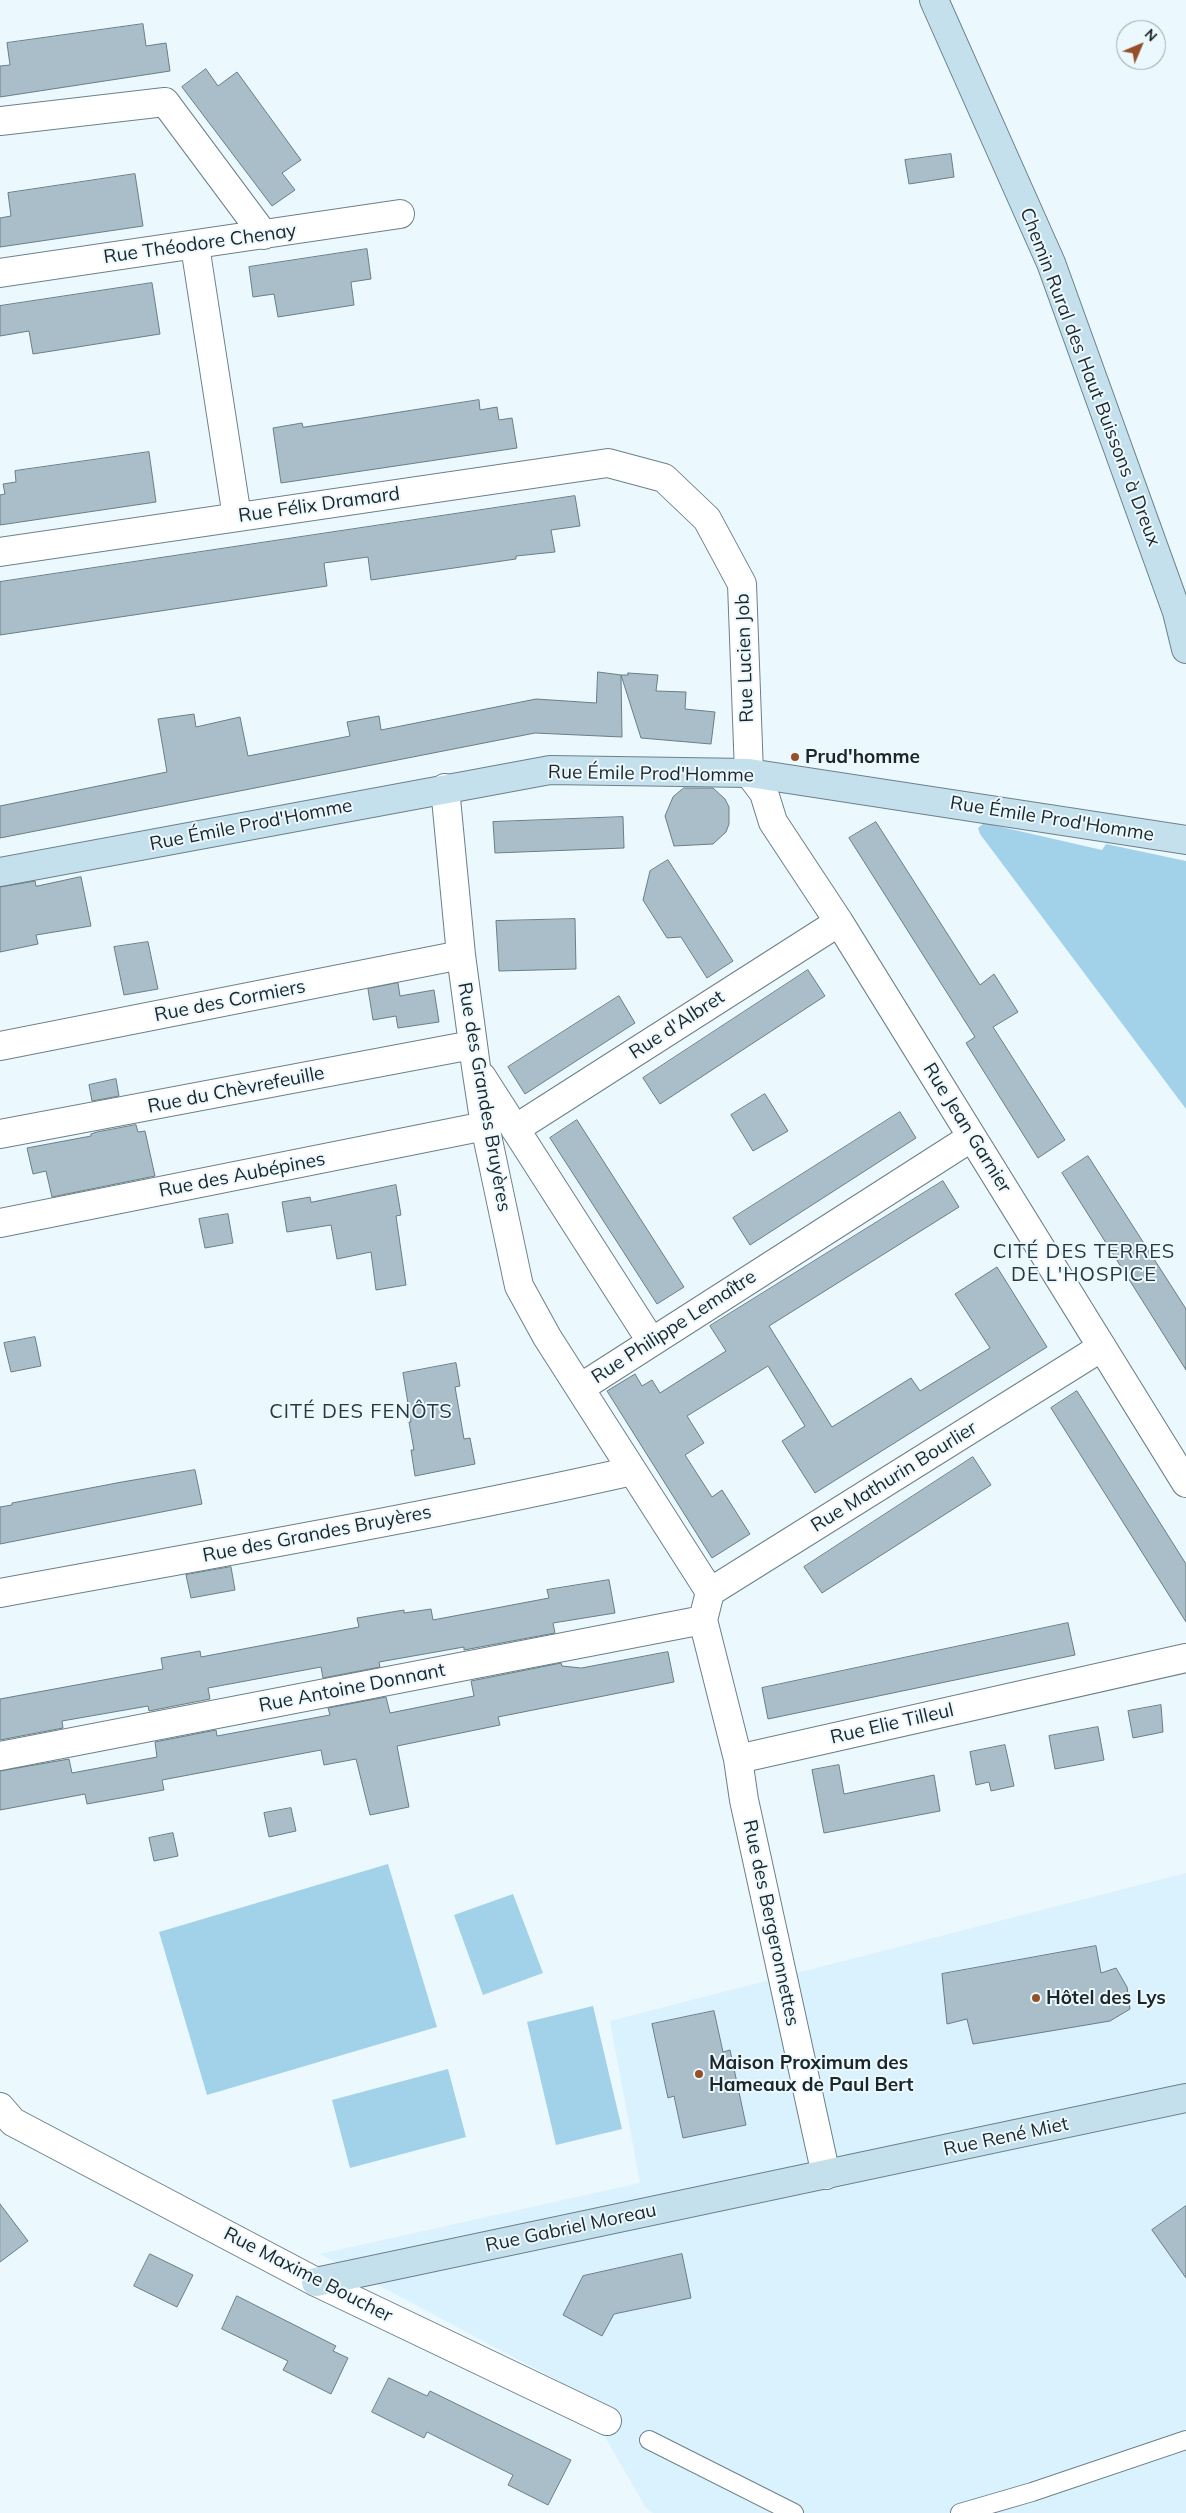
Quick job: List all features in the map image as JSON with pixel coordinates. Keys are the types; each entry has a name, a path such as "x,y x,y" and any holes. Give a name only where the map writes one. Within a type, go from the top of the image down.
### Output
{"street":[{"name":"Chemin Rural des Haut Buissons à Dreux","path":"934,0 1051,263 1177,612 1186,649"},
{"path":"0,121 165,102 264,235"},
{"name":"Rue Théodore Chenay","path":"0,273 195,246 400,214"},
{"path":"195,246 237,517"},
{"name":"Rue Félix Dramard","path":"0,552 608,463 637,471"},
{"name":"Rue Lucien Job","path":"637,471 664,478 707,519 742,584 749,773"},
{"name":"Rue Émile Prod'Homme","path":"0,872 550,770 749,773 1186,840"},
{"name":"Rue Jean Garnier","path":"749,773 764,792 773,822 839,922 1186,1483"},
{"name":"Rue des Grandes Bruyères","path":"445,788 461,955 474,1056 485,1126 519,1286 547,1337 580,1388"},
{"name":"Rue d'Albret","path":"515,1129 839,922"},
{"name":"Rue des Cormiers","path":"0,1046 461,955"},
{"path":"474,1056 515,1129 651,1341"},
{"name":"Rue du Chèvrefeuille","path":"0,1134 474,1056"},
{"name":"Rue des Aubépines","path":"0,1224 485,1126"},
{"name":"Rue Philippe Lemaître","path":"710,1592 580,1388 972,1137"},
{"name":"Rue Mathurin Bourlier","path":"710,1592 1102,1346"},
{"name":"Rue des Grandes Bruyères","path":"0,1593 392,1520 632,1470"},
{"path":"710,1592 703,1620 738,1759"},
{"name":"Rue Antoine Donnant","path":"0,1756 703,1620"},
{"name":"Rue Elie Tilleul","path":"738,1759 1186,1658"},
{"name":"Rue des Bergeronnettes","path":"738,1759 744,1800 826,2175"},
{"name":"Rue René Miet","path":"826,2175 1186,2098"},
{"name":"Rue Maxime Boucher","path":"6,2114 316,2282 607,2421"},
{"name":"Rue Gabriel Moreau","path":"316,2282 826,2175"}],"lane":[{"path":"649,2440 794,2513"},
{"path":"960,2513 1032,2492 1186,2440"}],"shaded area":[{"path":"984,823 1102,850 1106,844 1186,861 1186,1109 980,834 978,828"},
{"path":"388,1864 437,2027 207,2095 159,1932"},
{"path":"1186,1873 1186,2513 653,2513 646,2508 579,2392 320,2254 640,2183 610,2021"},
{"path":"513,1894 543,1973 483,1995 454,1915"},
{"path":"593,2006 622,2129 556,2145 527,2022"},
{"path":"448,2069 466,2137 350,2168 332,2100"}],"building":[{"path":"143,24 146,46 166,43 170,71 0,97 0,66 10,65 7,43"},
{"path":"206,69 218,86 237,72 301,160 282,173 295,190 272,206 182,87"},
{"path":"951,154 954,177 909,184 905,160"},
{"path":"135,174 143,226 0,247 0,218 11,216 8,193"},
{"path":"367,249 371,279 351,282 354,305 278,317 274,294 253,297 249,267"},
{"path":"152,283 160,334 33,354 29,331 0,336 0,306"},
{"path":"479,400 480,410 497,407 499,420 512,418 517,448 281,483 273,428 302,423 303,427"},
{"path":"149,452 156,502 0,525 0,495 5,494 3,484 16,482 15,471"},
{"path":"575,496 580,526 551,530 555,552 516,556 516,559 371,580 368,557 324,563 327,586 0,635 0,582"},
{"path":"598,672 621,675 622,737 535,733 0,838 0,806 167,772 158,719 194,714 196,727 240,717 248,756 350,736 347,722 379,716 381,730 536,699 596,703"},
{"path":"628,673 658,675 656,691 686,692 685,709 715,712 711,744 641,738 621,675 628,675"},
{"path":"684,788 713,788 725,799 729,807 729,824 726,832 713,844 674,846 665,816 673,797"},
{"path":"623,817 624,848 495,853 493,822"},
{"path":"876,822 980,985 994,974 1018,1012 993,1027 1065,1140 1038,1158 966,1043 975,1037 849,838"},
{"path":"668,860 733,961 707,978 681,937 667,938 643,900 650,871"},
{"path":"81,877 91,926 36,935 38,944 0,952 0,887 35,881 36,886"},
{"path":"575,919 576,969 499,971 496,921"},
{"path":"148,942 158,989 124,995 114,947"},
{"path":"808,970 825,996 660,1104 643,1078"},
{"path":"398,983 400,996 434,990 439,1022 398,1028 396,1016 373,1020 368,989"},
{"path":"619,996 635,1023 525,1094 508,1067"},
{"path":"116,1079 119,1096 92,1101 89,1085"},
{"path":"765,1094 788,1131 753,1151 731,1115"},
{"path":"900,1112 916,1138 750,1245 733,1218"},
{"path":"577,1120 684,1287 657,1304 550,1138"},
{"path":"136,1125 138,1132 145,1131 155,1176 52,1197 46,1171 33,1174 27,1148"},
{"path":"1088,1156 1186,1309 1186,1370 1062,1173"},
{"path":"943,1181 959,1207 769,1326 832,1427 911,1378 920,1391 990,1348 955,1294 997,1267 1047,1347 815,1493 782,1441 805,1426 768,1366 687,1416 704,1443 685,1455 712,1497 722,1490 750,1534 712,1558 607,1391 635,1374 642,1386 652,1380 660,1393 726,1351 710,1326"},
{"path":"396,1185 401,1215 396,1216 406,1285 376,1290 371,1252 337,1259 331,1225 287,1232 282,1202 310,1197 311,1202"},
{"path":"228,1214 233,1243 205,1248 199,1219"},
{"path":"35,1337 41,1366 11,1372 4,1343"},
{"path":"456,1363 460,1386 455,1387 464,1439 470,1438 475,1464 415,1476 411,1450 414,1450 409,1422 411,1422 403,1373"},
{"path":"1077,1391 1186,1564 1186,1622 1051,1408"},
{"path":"973,1457 991,1485 822,1593 804,1567"},
{"path":"195,1470 202,1504 0,1544 0,1507 12,1505 12,1503 122,1482"},
{"path":"231,1567 235,1590 191,1598 186,1575"},
{"path":"609,1580 615,1613 553,1623 555,1633 464,1650 464,1647 379,1662 380,1667 323,1678 321,1667 208,1688 210,1699 149,1711 148,1706 62,1721 63,1728 0,1740 0,1699 163,1669 161,1658 200,1651 201,1657 359,1627 357,1618 404,1610 404,1613 431,1609 433,1620 549,1598 547,1590"},
{"path":"1068,1623 1075,1655 768,1719 762,1688"},
{"path":"668,1652 674,1682 498,1717 500,1725 397,1746 409,1807 370,1815 356,1759 324,1765 321,1750 162,1780 164,1790 87,1804 85,1794 0,1810 0,1771 69,1759 72,1773 157,1757 155,1742 216,1730 217,1736 330,1715 328,1708 386,1697 390,1713 474,1696 471,1681 561,1663 562,1666 581,1668"},
{"path":"1161,1705 1163,1732 1133,1738 1128,1711"},
{"path":"1098,1727 1104,1760 1055,1769 1049,1736"},
{"path":"1005,1745 1014,1786 991,1791 989,1782 976,1785 970,1752"},
{"path":"839,1765 844,1794 934,1775 940,1811 824,1833 812,1770"},
{"path":"291,1808 296,1831 269,1837 264,1813"},
{"path":"173,1833 178,1856 154,1861 149,1838"},
{"name":"Hôtel des Lys","path":"1096,1946 1101,1973 1116,1968 1127,1987 1130,2009 1110,2021 973,2044 967,2019 947,2024 942,1974"},
{"name":"Maison Proximum des Hameaux de Paul Bert","path":"714,2011 723,2052 730,2050 746,2125 683,2138 674,2096 668,2098 652,2024"},
{"path":"0,2204 28,2241 0,2262"},
{"path":"1186,2206 1186,2278 1152,2230"},
{"path":"150,2254 193,2275 177,2307 134,2286"},
{"path":"682,2254 691,2298 614,2314 602,2336 563,2315 583,2276"},
{"path":"237,2296 336,2346 333,2351 348,2358 331,2394 283,2370 288,2361 222,2329"},
{"path":"389,2378 427,2396 430,2391 571,2460 548,2505 508,2485 513,2475 427,2432 424,2438 372,2412"}],"place":[{"name":"Prud'homme","path":"795,757"},
{"name":"Hôtel des Lys","path":"1036,1998"},
{"name":"Maison Proximum des Hameaux de Paul Bert","path":"699,2074"}],"district":[{"name":"CITÉ DES TERRES DE L'HOSPICE","path":"1084,1264"},
{"name":"CITÉ DES FENÔTS","path":"361,1412"}]}
